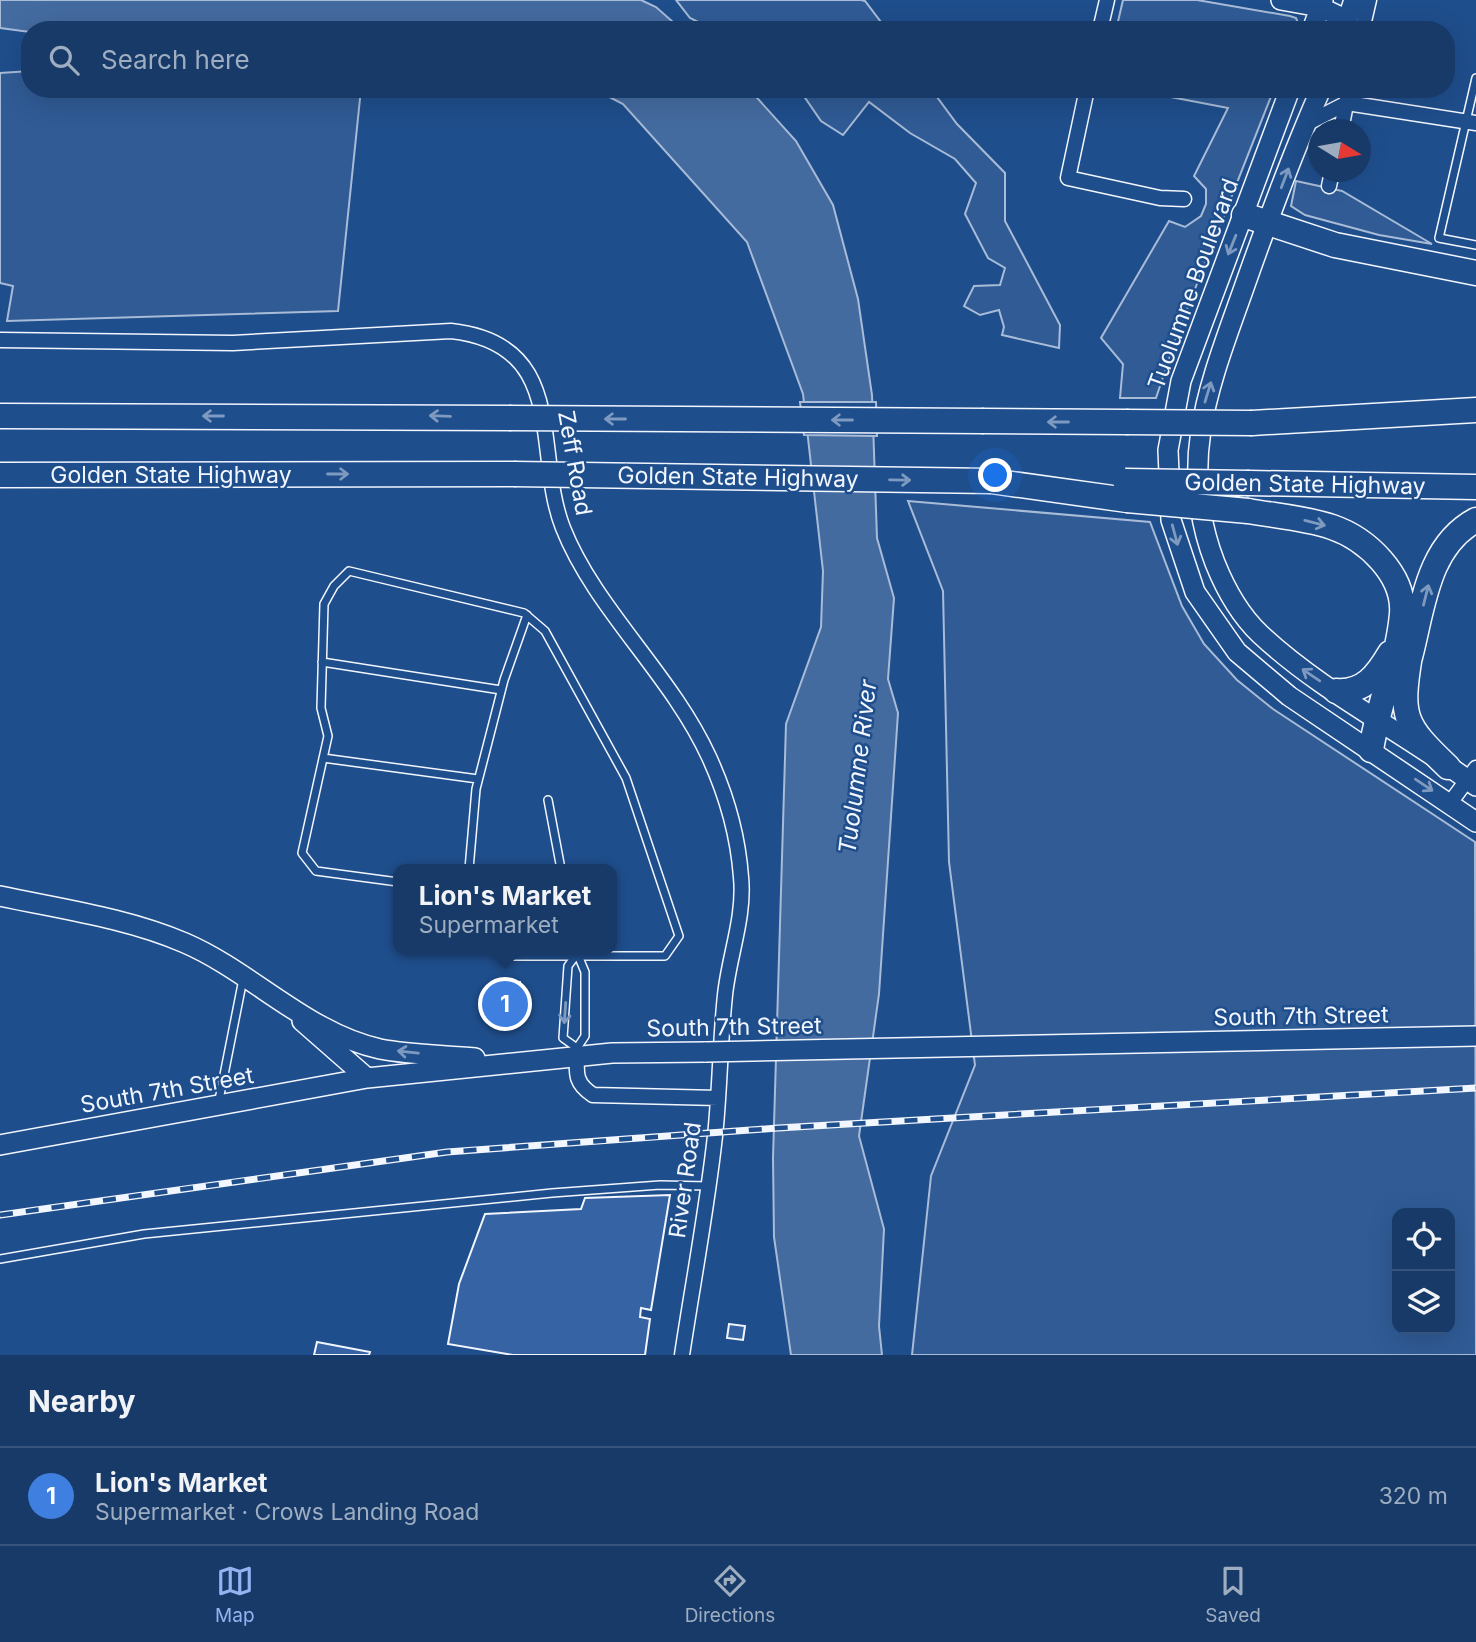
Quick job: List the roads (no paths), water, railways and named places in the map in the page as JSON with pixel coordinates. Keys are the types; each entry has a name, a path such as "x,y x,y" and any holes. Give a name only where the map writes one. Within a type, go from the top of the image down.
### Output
{"highway":[{"path":"1256,219 1335,245 1476,273"},
{"path":"1252,423 1476,410"},
{"path":"0,416 1476,425"},
{"name":"Golden State Highway","path":"0,475 513,474 991,481 1126,491 1249,483 1476,487"},
{"path":"1126,491 1335,528 1372,552 1387,567 1401,594 1405,711 1413,732 1467,775"},
{"path":"1371,750 1382,724 1403,649 1439,554 1463,527 1476,520"},
{"path":"1336,691 1360,689 1403,649"}],"street":[{"path":"1102,21 1107,0"},
{"path":"1281,0 1321,4 1343,21"},
{"path":"1352,21 1354,0"},
{"path":"1355,21 1369,0"},
{"path":"1315,21 1321,4"},
{"path":"1085,98 1068,178 1160,198 1184,199"},
{"name":"Tuolumne Boulevard","path":"1288,98 1201,416 1196,451 1200,514 1222,580 1258,632 1307,673 1382,724 1467,775"},
{"name":"Tuolumne Boulevard","path":"1317,98 1256,219 1207,305 1173,411 1168,450 1171,520 1195,592 1237,652 1289,696 1476,822"},
{"path":"1306,124 1345,98"},
{"path":"1343,119 1348,98"},
{"path":"1357,98 1471,123"},
{"name":"Zeff Road","path":"0,340 233,343 451,331 484,338 509,353 529,378 542,405 556,500 568,538 590,578 693,724 710,759 732,821 742,880 741,909 725,992 718,1098"},
{"path":"1450,803 1467,775"},
{"path":"0,896 149,929 187,944 244,975 289,1008 367,1078"},
{"path":"289,1008 347,1037 380,1049 525,1061"},
{"name":"South 7th Street","path":"0,1145 367,1078 525,1061 577,1052 706,1052 1476,1037"},
{"name":"River Road","path":"577,1052 576,1077 582,1088 593,1096 718,1098 709,1186 682,1355"}],"lane":[{"path":"1476,78 1471,123 1439,239 1476,245"},
{"path":"393,881 316,871 302,853 328,736 321,708 324,604 334,586 349,571 527,615 545,631 626,778 679,936 665,956 617,954"},
{"path":"470,864 478,779 501,690 527,615"},
{"path":"323,662 501,690"},
{"path":"323,758 478,779"},
{"path":"548,800 560,864"},
{"path":"505,955 523,955"},
{"path":"575,955 568,966 563,1038 577,1052 584,1036 585,972 578,955"},
{"path":"218,1105 244,975"},
{"path":"0,1259 158,1232 552,1193 660,1185 709,1186"}],"water":[{"path":"0,0 641,0 656,7 672,21 21,21 21,31 0,28"},
{"name":"Tuolumne River","path":"611,98 757,98 796,141 833,205 858,299 872,395 877,538 894,598 888,679 898,713 879,994 859,1136 884,1229 879,1326 882,1355 791,1355 774,1237 773,1158 786,724 821,627 823,571 803,394 747,242 623,104"}],"railway":[{"path":"0,1215 447,1152 778,1128 1476,1088"}],"place":[{"name":"Lion's Market","path":"505,1004"}]}
